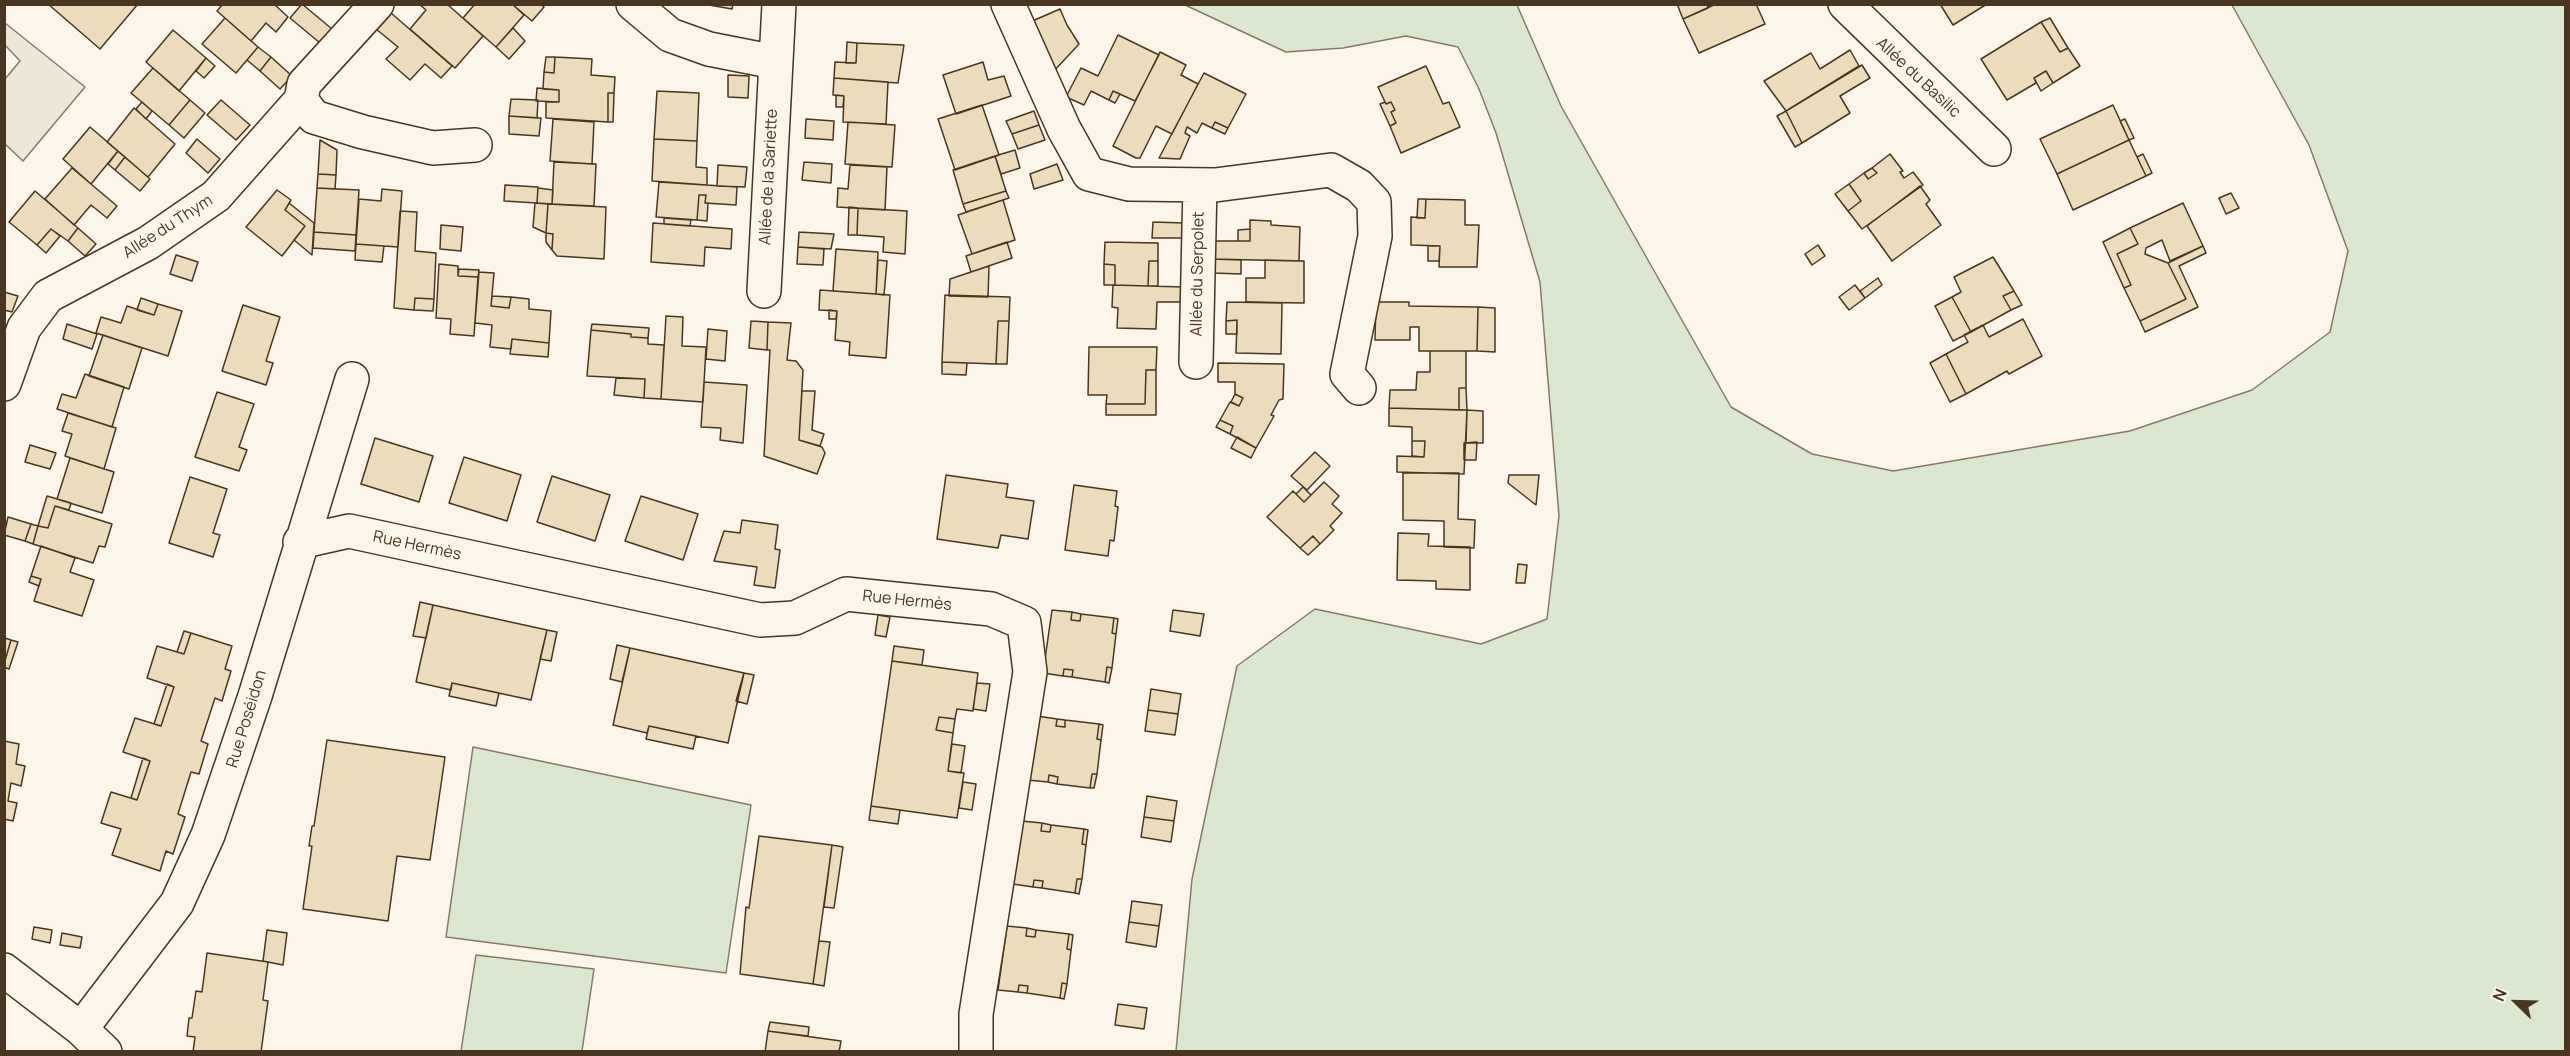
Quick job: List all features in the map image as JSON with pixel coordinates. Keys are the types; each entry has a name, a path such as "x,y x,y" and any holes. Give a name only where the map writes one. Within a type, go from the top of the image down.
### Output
{"street":[{"name":"Allée du Thym","path":"4,384 24,328 48,296 148,243 216,196 301,100 304,84 377,4"},
{"path":"633,4 670,35 709,49 775,62"},
{"name":"Allée de la Sariette","path":"764,291 779,4"},
{"path":"1008,4 1064,129 1089,174 1129,184 1200,185 1331,170 1359,186 1374,202 1375,236 1347,374 1359,388"},
{"name":"Allée du Basilic","path":"1845,4 1994,149"},
{"path":"301,100 314,117 363,132 433,148 475,145"},
{"name":"Allée du Serpolet","path":"1196,362 1200,185"},
{"name":"Rue Poséidon","path":"81,1029 177,903 208,836 255,696 300,542 352,379"},
{"name":"Rue Hermès","path":"300,542 349,531 760,620 795,618 846,594 991,609 1024,623 1030,672 976,1014 976,1052"},
{"path":"4,970 81,1029 105,1052"}],"green space":[{"path":"1185,5 1517,5 1561,106 1731,407 1812,454 1893,471 2130,431 2252,390 2330,332 2348,251 2309,145 2232,5 2565,5 2565,1051 1176,1051 1192,879 1237,666 1315,609 1481,644 1547,619 1559,516 1540,282 1496,133 1479,89 1458,47 1406,36 1343,48 1286,52"},
{"path":"473,747 751,805 726,973 446,937"},
{"path":"476,955 594,969 582,1051 461,1051"}],"shaded area":[{"path":"5,23 85,87 23,161 5,144 5,79 20,61 5,45"}],"building":[{"path":"48,4 138,4 100,49"},
{"path":"223,4 274,4 288,17 276,32 266,23 251,41 217,11"},
{"path":"302,4 332,29 320,43 290,18"},
{"path":"419,4 447,4 483,36 455,68 410,29 426,10"},
{"path":"475,4 512,4 524,15 496,47 463,18"},
{"path":"512,4 541,4 544,7 532,21"},
{"path":"703,4 733,4 732,9"},
{"path":"1677,4 1707,4 1708,8 1683,19"},
{"path":"1716,4 1756,4 1765,24 1699,53 1683,19"},
{"path":"1940,4 1987,4 1953,25"},
{"path":"1060,9 1079,44 1053,72 1030,22"},
{"path":"391,13 452,66 441,78 425,64 410,80 386,59 398,47 376,29"},
{"path":"225,18 258,47 236,73 202,44"},
{"path":"2050,18 2068,48 2060,52 2041,22"},
{"path":"2041,22 2060,52 2068,48 2080,66 2053,83 2046,71 2034,78 2036,83 2007,100 1981,59"},
{"path":"513,28 525,41 509,59 496,47"},
{"path":"173,30 206,58 179,91 146,62"},
{"path":"1118,35 1159,55 1135,101 1113,91 1109,100 1091,91 1084,105 1066,97 1081,68 1098,76"},
{"path":"847,42 857,43 856,63 846,63"},
{"path":"857,43 904,45 898,83 834,78 835,62 856,63"},
{"path":"258,47 271,57 260,71 247,60"},
{"path":"1850,50 1859,66 1786,111 1764,81 1811,53 1820,69"},
{"path":"1160,52 1186,65 1181,75 1198,84 1172,134 1156,126 1140,158 1136,158 1113,146"},
{"path":"271,57 292,76 280,89 260,71"},
{"path":"546,57 555,57 554,73 544,72"},
{"path":"555,57 592,59 591,75 615,77 614,93 608,93 608,122 546,118 546,102 559,102 559,90 543,89 544,72 554,73"},
{"path":"206,58 215,66 204,78 196,71"},
{"path":"983,62 988,80 1004,76 1011,96 956,114 943,75"},
{"path":"1862,65 1870,78 1840,96 1850,113 1802,143 1786,111"},
{"path":"1426,66 1443,104 1449,102 1460,127 1401,153 1390,126 1396,123 1391,112 1395,110 1391,102 1386,104 1378,87"},
{"path":"153,68 190,100 169,125 131,93"},
{"path":"2046,71 2053,83 2041,91 2034,78"},
{"path":"1204,73 1246,94 1228,128 1215,122 1212,128 1202,123 1197,133 1187,127 1185,133 1190,136 1180,159 1159,158"},
{"path":"728,75 749,76 748,98 728,97"},
{"path":"834,78 888,82 886,124 843,122 844,96 833,95"},
{"path":"537,88 559,90 559,102 536,101"},
{"path":"657,91 699,93 697,141 654,139"},
{"path":"1113,91 1120,94 1115,103 1109,100"},
{"path":"608,93 614,93 613,122 608,122"},
{"path":"836,95 844,96 843,107 836,107"},
{"path":"511,99 538,100 537,118 509,116"},
{"path":"190,100 205,113 184,138 169,125"},
{"path":"221,100 250,125 236,140 207,115"},
{"path":"142,102 152,111 146,119 136,109"},
{"path":"1385,102 1386,104 1391,102 1395,110 1391,112 1396,123 1390,126 1380,104"},
{"path":"982,105 999,155 955,170 938,119"},
{"path":"2113,105 2129,140 2057,174 2040,139"},
{"path":"134,108 175,144 148,177 107,142"},
{"path":"1034,111 1039,125 1012,134 1006,121"},
{"path":"1786,111 1802,143 1795,147 1777,116"},
{"path":"509,116 541,118 539,136 509,134"},
{"path":"553,119 594,122 592,164 550,161"},
{"path":"806,119 834,121 833,140 805,138"},
{"path":"2125,119 2134,138 2129,140 2120,121"},
{"path":"848,122 895,125 892,167 845,164"},
{"path":"1215,122 1228,128 1225,134 1212,128"},
{"path":"1039,125 1045,140 1018,149 1012,134"},
{"path":"90,127 118,151 91,184 63,159"},
{"path":"197,139 220,159 208,173 186,153"},
{"path":"654,139 697,141 696,167 707,168 707,185 652,181"},
{"path":"320,140 337,150 336,175 318,174"},
{"path":"2129,140 2146,176 2073,210 2057,174"},
{"path":"1015,150 1020,168 1001,174 995,156"},
{"path":"118,151 125,157 115,170 108,164"},
{"path":"1890,154 1903,171 1900,172 1904,178 1913,172 1923,185 1862,229 1848,211 1861,201 1849,184 1864,173 1868,179 1877,173 1872,168"},
{"path":"2143,154 2152,173 2146,176 2137,157"},
{"path":"995,156 1006,191 963,204 953,170"},
{"path":"125,157 150,179 140,191 115,170"},
{"path":"554,162 596,164 594,206 552,204"},
{"path":"804,162 832,164 831,183 802,180"},
{"path":"1057,164 1063,180 1034,189 1030,174"},
{"path":"718,165 747,167 745,187 717,186"},
{"path":"850,165 887,167 885,210 837,207 838,188 848,189"},
{"path":"72,168 117,206 107,218 91,205 74,225 45,199"},
{"path":"1872,168 1877,173 1868,179 1864,173"},
{"path":"318,174 336,175 335,189 317,188"},
{"path":"659,182 737,187 736,205 705,203 706,195 699,195 697,220 656,217"},
{"path":"1849,184 1861,201 1848,211 1835,194"},
{"path":"505,185 538,187 537,203 504,201"},
{"path":"1920,186 1930,200 1926,204 1941,225 1892,261 1867,226"},
{"path":"317,188 359,190 356,235 314,232"},
{"path":"538,188 553,190 552,204 537,203"},
{"path":"382,189 402,191 398,247 356,244 359,199 381,201"},
{"path":"277,190 291,200 285,210 305,226 282,256 246,227"},
{"path":"35,191 78,228 68,241 51,229 37,245 9,222"},
{"path":"1006,191 1009,198 966,212 963,204"},
{"path":"2231,193 2239,208 2226,214 2219,198"},
{"path":"699,195 706,195 707,221 697,220"},
{"path":"1418,199 1426,199 1425,218 1417,218"},
{"path":"1426,199 1465,200 1465,225 1479,225 1477,267 1439,267 1440,246 1411,245 1411,217 1425,218"},
{"path":"1003,200 1015,240 972,254 958,215"},
{"path":"289,203 314,223 312,255 294,240 305,226 285,210"},
{"path":"535,203 548,204 546,233 533,227"},
{"path":"2183,203 2203,246 2170,261 2162,240 2146,248 2145,254 2168,263 2186,299 2140,321 2124,288 2131,285 2117,254 2138,244 2130,228"},
{"path":"548,204 606,207 604,259 557,256 552,250 553,234 546,233"},
{"path":"849,207 858,208 857,235 848,235"},
{"path":"858,208 907,211 905,254 883,252 884,237 857,235"},
{"path":"400,211 417,212 415,251 436,253 434,299 415,298 414,310 394,308"},
{"path":"664,218 691,220 690,226 664,224"},
{"path":"1250,220 1271,221 1271,225 1300,227 1299,261 1212,259 1213,241 1250,241"},
{"path":"1153,222 1185,223 1184,238 1152,238"},
{"path":"653,223 732,229 731,249 705,247 704,266 651,262"},
{"path":"441,225 463,227 461,251 440,249"},
{"path":"78,228 96,244 85,256 68,241"},
{"path":"2130,228 2138,244 2117,254 2131,285 2124,288 2103,242"},
{"path":"51,229 60,236 46,253 37,245"},
{"path":"1250,229 1250,241 1238,241 1238,230"},
{"path":"314,232 356,235 355,251 313,248"},
{"path":"799,232 834,234 831,249 798,247"},
{"path":"546,233 553,234 552,250 546,242"},
{"path":"1007,242 1012,258 971,272 966,256"},
{"path":"1105,242 1158,243 1158,261 1149,261 1148,286 1115,285 1115,265 1104,264"},
{"path":"356,244 384,246 382,262 355,260"},
{"path":"1818,245 1825,256 1812,265 1805,254"},
{"path":"1428,246 1440,246 1439,261 1428,261"},
{"path":"2203,246 2206,253 2179,266 2198,307 2145,332 2140,321 2186,299 2168,263"},
{"path":"798,247 824,249 823,265 797,264"},
{"path":"836,249 878,252 876,294 833,291"},
{"path":"176,255 198,262 192,281 170,274"},
{"path":"1993,257 2014,291 2003,296 2011,310 1971,332 1952,297 1961,292 1954,277"},
{"path":"1212,259 1241,260 1241,274 1212,273"},
{"path":"878,260 887,261 884,295 876,294"},
{"path":"1265,260 1304,261 1304,303 1246,302 1246,278 1265,278"},
{"path":"1149,261 1158,261 1158,286 1148,286"},
{"path":"439,264 458,266 458,276 478,277 474,336 450,334 451,319 436,318"},
{"path":"1104,264 1115,265 1115,285 1104,285"},
{"path":"989,266 988,297 949,296 950,279"},
{"path":"459,269 479,270 478,277 458,276"},
{"path":"479,272 494,273 491,306 509,308 511,297 529,299 529,309 551,311 549,343 512,339 511,349 490,347 492,325 475,323"},
{"path":"1878,278 1882,285 1865,298 1860,291"},
{"path":"1113,285 1184,287 1183,302 1157,302 1156,329 1117,328 1118,308 1112,307"},
{"path":"1855,285 1865,298 1849,310 1839,297"},
{"path":"820,290 890,295 886,358 849,355 850,342 835,340 837,311 819,310"},
{"path":"2014,291 2022,305 2011,310 2003,296"},
{"path":"4,292 18,296 12,312 4,310"},
{"path":"945,295 1010,297 1009,321 998,321 996,364 942,362"},
{"path":"492,296 511,297 509,308 491,306"},
{"path":"1952,297 1971,332 1953,341 1935,306"},
{"path":"141,298 158,304 154,315 137,310"},
{"path":"415,298 434,299 433,311 414,310"},
{"path":"1227,302 1282,303 1281,354 1236,353 1237,320 1226,321"},
{"path":"1376,302 1409,302 1409,306 1478,307 1477,351 1419,351 1419,327 1410,327 1410,340 1375,340"},
{"path":"158,304 182,311 168,356 96,333 101,317 121,323 127,306 154,315"},
{"path":"243,305 280,317 266,361 273,363 266,385 222,371"},
{"path":"1478,307 1495,308 1495,352 1477,351"},
{"path":"829,310 837,311 836,319 829,319"},
{"path":"666,316 683,317 682,346 706,347 703,402 661,399"},
{"path":"2023,319 2042,356 2009,374 2007,371 1966,394 1946,354 1968,342 1964,335 1983,325 1989,337"},
{"path":"1237,320 1237,334 1226,334 1226,321"},
{"path":"751,321 768,322 767,350 749,348"},
{"path":"998,321 1009,321 1007,364 996,364"},
{"path":"768,322 791,323 787,360 796,361 803,370 799,440 822,447 825,453 817,474 764,456 770,350 767,350"},
{"path":"67,324 97,334 92,349 63,339"},
{"path":"592,324 649,328 648,338 591,330"},
{"path":"708,329 727,331 725,361 706,359"},
{"path":"591,330 631,334 631,337 648,338 648,344 664,345 661,399 644,398 645,379 587,376"},
{"path":"103,335 142,348 129,389 89,376"},
{"path":"512,339 549,343 548,357 510,354"},
{"path":"1089,347 1157,347 1156,370 1146,370 1145,404 1106,404 1107,395 1088,395"},
{"path":"1430,351 1466,351 1466,388 1459,388 1459,410 1389,408 1390,390 1416,390 1417,372 1430,372"},
{"path":"1946,354 1966,394 1950,402 1930,363"},
{"path":"942,362 967,363 966,375 942,374"},
{"path":"1218,363 1284,364 1283,399 1279,400 1271,415 1274,416 1256,448 1230,434 1233,426 1220,420 1230,402 1239,406 1243,398 1235,394 1235,382 1218,382"},
{"path":"1146,370 1156,370 1156,415 1106,415 1106,404 1145,404"},
{"path":"85,374 124,387 112,427 57,409 62,394 76,398"},
{"path":"616,378 645,379 644,398 614,395"},
{"path":"704,382 747,385 743,443 720,440 721,428 701,427"},
{"path":"1459,388 1466,388 1467,410 1459,410"},
{"path":"802,391 815,391 812,430 824,434 820,446 799,440"},
{"path":"217,392 254,404 239,447 247,450 239,471 195,457"},
{"path":"1235,394 1243,398 1239,406 1231,402"},
{"path":"1389,408 1467,410 1464,474 1397,472 1397,456 1424,457 1425,441 1412,441 1412,427 1389,426"},
{"path":"1467,410 1483,411 1483,443 1466,443"},
{"path":"68,413 116,428 104,469 65,456 72,434 62,431"},
{"path":"1220,420 1233,426 1230,434 1216,427"},
{"path":"1237,437 1256,448 1251,458 1231,448"},
{"path":"375,438 433,456 419,502 361,484"},
{"path":"1412,441 1425,441 1424,457 1412,456"},
{"path":"1477,442 1476,460 1464,460 1464,443"},
{"path":"30,445 56,453 50,469 25,462"},
{"path":"1315,452 1330,466 1307,490 1291,476"},
{"path":"464,457 521,475 507,521 449,503"},
{"path":"70,458 114,472 102,513 57,499"},
{"path":"1403,473 1459,473 1458,519 1475,520 1474,548 1444,547 1444,521 1403,520"},
{"path":"946,475 1008,484 1006,497 1034,501 1028,539 1001,535 998,548 937,539"},
{"path":"1509,475 1539,475 1536,505 1508,483"},
{"path":"552,476 610,495 595,541 537,522"},
{"path":"190,477 227,489 213,533 220,535 213,557 169,543"},
{"path":"1324,482 1339,496 1332,504 1342,513 1330,526 1334,530 1320,544 1313,536 1300,548 1267,517 1293,491 1304,502"},
{"path":"1074,485 1117,491 1115,506 1118,507 1114,541 1110,540 1108,556 1065,550"},
{"path":"1303,487 1311,495 1304,502 1296,494"},
{"path":"47,496 71,503 69,510 55,506 48,528 38,526"},
{"path":"641,496 698,514 683,560 625,541"},
{"path":"55,506 112,524 105,547 99,546 93,563 33,544 38,526 48,528"},
{"path":"8,517 31,524 25,541 4,535"},
{"path":"742,520 778,525 775,549 780,550 775,588 754,585 757,567 714,561 724,531 740,533"},
{"path":"31,524 38,526 33,544 25,541"},
{"path":"1398,533 1429,534 1428,546 1470,547 1470,590 1436,589 1436,581 1397,580"},
{"path":"1313,536 1320,544 1308,555 1300,548"},
{"path":"41,546 75,558 70,572 94,580 82,616 34,601 41,579 31,576"},
{"path":"1518,564 1527,565 1525,583 1516,583"},
{"path":"31,576 41,579 39,586 29,582"},
{"path":"420,602 433,605 426,638 413,636"},
{"path":"433,605 547,630 531,700 452,683 451,690 416,682"},
{"path":"1052,610 1072,612 1071,620 1080,621 1081,614 1114,618 1112,633 1116,634 1112,668 1107,667 1105,682 1072,677 1073,670 1064,669 1063,676 1043,673"},
{"path":"1173,610 1204,614 1200,636 1170,631"},
{"path":"1072,612 1081,614 1080,621 1071,620"},
{"path":"878,615 890,617 886,637 875,635"},
{"path":"1114,618 1118,619 1116,634 1112,633"},
{"path":"4,628 5,638 11,640 4,664"},
{"path":"547,630 557,632 551,661 540,659"},
{"path":"184,631 191,633 184,654 177,652"},
{"path":"191,633 232,646 225,669 231,671 222,701 215,698 201,741 208,744 199,774 191,772 178,814 185,817 173,854 166,851 160,871 112,855 121,829 101,823 111,792 137,800 150,761 123,752 135,718 161,726 174,687 147,678 157,646 184,654"},
{"path":"11,640 18,642 9,669 4,667 4,664"},
{"path":"617,645 630,648 622,682 610,679"},
{"path":"894,646 924,650 922,665 892,661"},
{"path":"630,648 744,673 728,743 649,726 647,733 613,725"},
{"path":"892,661 978,673 973,711 957,709 955,719 939,717 936,730 953,733 948,771 964,773 957,818 871,806"},
{"path":"1107,667 1112,668 1109,683 1105,682"},
{"path":"1064,669 1073,670 1072,677 1063,676"},
{"path":"744,673 754,675 747,704 736,701"},
{"path":"452,683 499,693 496,706 449,696"},
{"path":"977,683 990,684 986,711 973,709"},
{"path":"167,684 174,687 161,726 154,724"},
{"path":"1151,689 1181,694 1178,714 1148,710"},
{"path":"1148,710 1178,714 1175,735 1145,731"},
{"path":"1037,716 1057,719 1056,726 1065,727 1065,720 1099,724 1097,739 1101,740 1097,774 1092,774 1090,788 1057,784 1058,777 1049,775 1048,782 1028,780"},
{"path":"939,717 955,719 953,733 936,730"},
{"path":"1057,719 1065,720 1065,727 1056,726"},
{"path":"1099,724 1103,725 1101,740 1097,739"},
{"path":"649,726 696,736 693,749 646,739"},
{"path":"327,740 445,757 430,860 397,856 388,921 303,909 312,846 309,846"},
{"path":"4,741 19,744 16,764 25,766 21,786 11,783 8,801 17,803 13,821 4,819"},
{"path":"952,744 965,746 961,773 948,771"},
{"path":"143,758 150,761 137,800 131,798"},
{"path":"1092,774 1097,774 1094,788 1090,788"},
{"path":"1049,775 1058,777 1057,784 1048,782"},
{"path":"963,782 976,784 972,810 959,808"},
{"path":"1147,796 1177,801 1174,821 1144,817"},
{"path":"871,806 900,810 898,824 869,820"},
{"path":"1144,817 1174,821 1171,842 1141,837"},
{"path":"1022,821 1042,823 1041,831 1050,832 1051,825 1084,829 1082,844 1086,845 1082,879 1077,879 1075,893 1042,888 1043,881 1034,880 1033,887 1013,884"},
{"path":"1042,823 1051,825 1050,832 1041,831"},
{"path":"1084,829 1088,830 1086,845 1082,844"},
{"path":"759,836 832,845 813,984 740,974 746,907 749,908"},
{"path":"832,845 843,847 834,908 824,907"},
{"path":"1077,879 1082,879 1079,894 1075,893"},
{"path":"1034,880 1043,881 1042,888 1033,887"},
{"path":"1132,901 1162,905 1159,926 1129,922"},
{"path":"1129,922 1159,926 1156,947 1126,942"},
{"path":"1007,926 1027,928 1026,936 1035,937 1036,930 1069,934 1067,949 1071,950 1067,984 1062,983 1060,998 1027,993 1028,986 1019,985 1018,992 998,990"},
{"path":"34,927 52,930 50,943 32,939"},
{"path":"1027,928 1036,930 1035,937 1026,936"},
{"path":"267,930 287,933 283,965 263,961"},
{"path":"62,933 82,937 80,948 60,945"},
{"path":"1069,934 1073,935 1071,950 1067,949"},
{"path":"819,941 830,942 824,986 813,984"},
{"path":"207,953 268,962 263,1000 268,1001 261,1052 193,1052 195,1037 187,1036 189,1018 192,1018 196,991 202,992"},
{"path":"1062,983 1067,984 1064,999 1060,998"},
{"path":"1019,985 1028,986 1027,993 1018,992"},
{"path":"1118,1004 1147,1008 1144,1029 1115,1025"},
{"path":"770,1022 809,1027 808,1036 768,1031"},
{"path":"768,1031 841,1041 839,1052 765,1052"}]}
